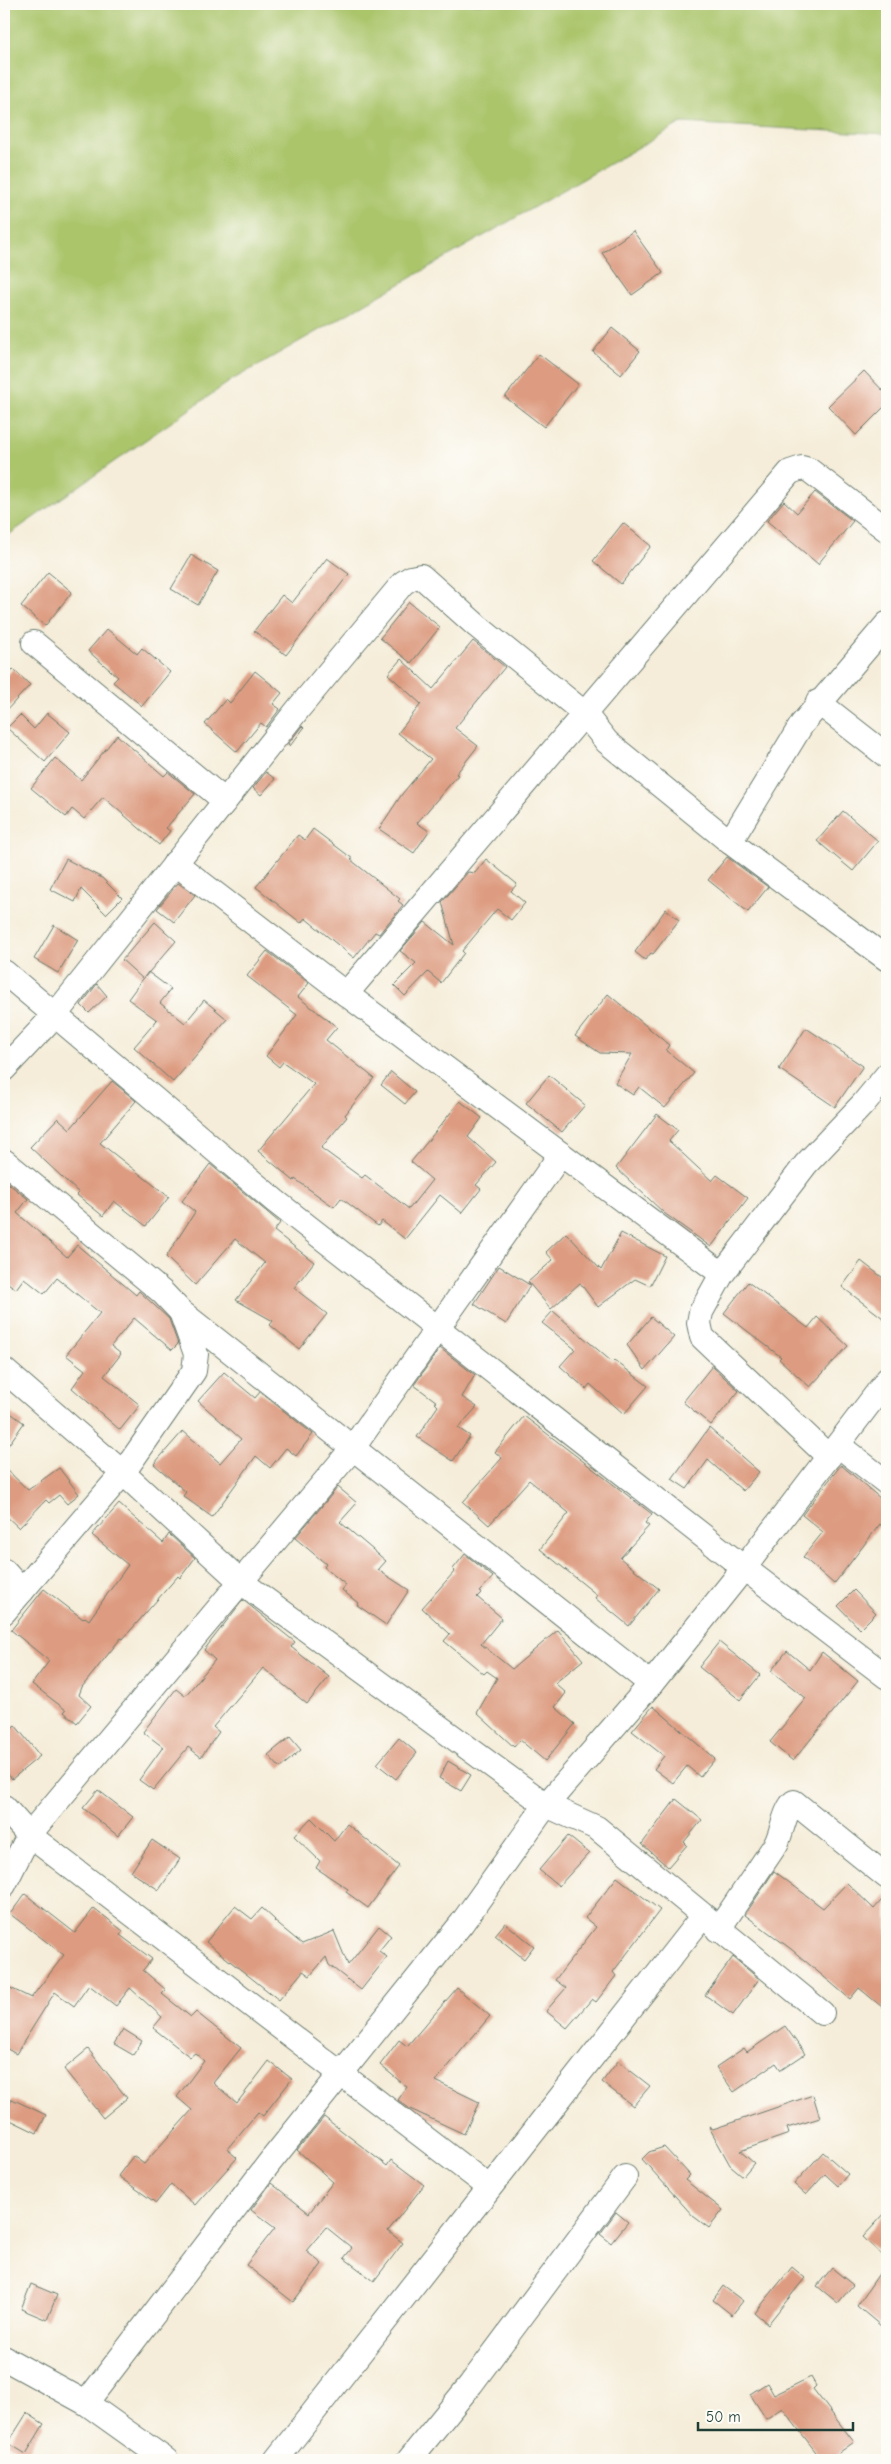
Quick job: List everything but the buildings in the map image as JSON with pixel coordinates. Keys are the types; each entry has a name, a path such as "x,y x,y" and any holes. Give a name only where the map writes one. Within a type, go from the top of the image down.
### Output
{"street":[{"path":"346,994 790,472 802,468 809,470 887,530"},
{"path":"4,1069 55,1014 299,708 404,583 411,578 421,576 477,626 584,713 607,742 730,842 887,959"},
{"path":"730,842 802,724 818,702 887,624"},
{"path":"34,643 224,801"},
{"path":"818,702 887,756"},
{"path":"175,863 346,994 722,1274"},
{"path":"4,972 275,1200 744,1568 887,1677"},
{"path":"887,1075 863,1104 806,1164 722,1274 701,1312 699,1323 702,1337 833,1451 887,1483"},
{"path":"4,1885 29,1835 352,1448 561,1154"},
{"path":"4,1161 162,1292 181,1312 651,1684"},
{"path":"4,1612 123,1473 194,1371 196,1354 181,1312"},
{"path":"4,1370 123,1473 240,1580 546,1805 597,1828 710,1924 822,2013"},
{"path":"86,2403 270,2162 462,1923 546,1805 651,1684 744,1568 887,1380"},
{"path":"4,1571 22,1591"},
{"path":"276,2460 488,2187 776,1844 783,1831 788,1809 794,1802 887,1876"},
{"path":"4,1807 29,1835 342,2073 488,2187"},
{"path":"409,2460 471,2384 624,2177"},
{"path":"4,2358 86,2403 166,2460"}],"green space":[{"path":"4,4 887,4 887,134 681,123 232,380 4,538"}]}
